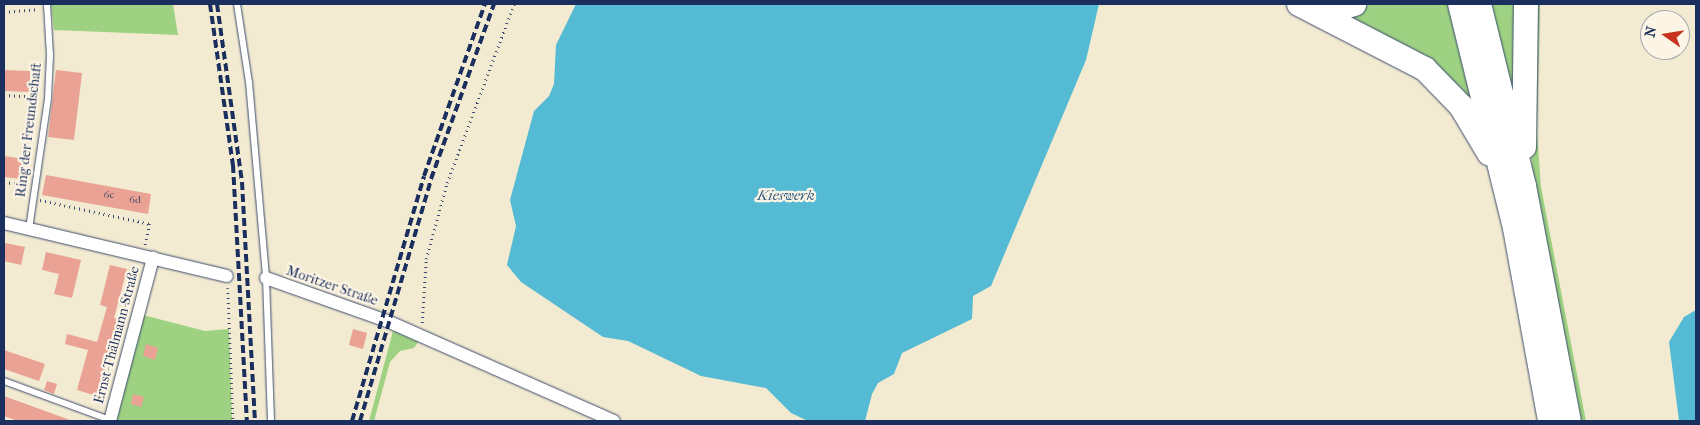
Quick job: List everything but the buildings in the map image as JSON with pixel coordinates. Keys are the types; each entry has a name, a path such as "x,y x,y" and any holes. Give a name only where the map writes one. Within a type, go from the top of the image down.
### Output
{"highway":[{"path":"1299,4 1425,69 1461,106 1502,176"},
{"path":"1311,4 1338,10 1354,4"},
{"path":"1460,4 1502,176 1550,421"},
{"path":"1479,4 1524,186 1569,421"},
{"path":"1524,186 1526,4"}],"street":[{"path":"4,223 227,276"},
{"name":"Ernst-Thälmann-Straße","path":"110,420 148,257"},
{"name":"Moritzer Straße","path":"266,278 422,337 614,421"}],"lane":[{"name":"Moritzer Straße","path":"237,4 248,82 266,278"},
{"name":"Ring der Freundschaft","path":"29,229 48,98 47,6"},
{"path":"266,278 272,421"},
{"name":"Ernst-Thälmann-Straße","path":"4,381 110,420"}],"path":[{"path":"422,337 426,259 447,183 514,4"},
{"path":"4,12 47,6"},
{"path":"4,95 48,98"},
{"path":"4,182 36,187"},
{"path":"34,199 150,224 148,257"},
{"path":"227,276 234,421"}],"green space":[{"path":"51,4 173,4 178,35 54,30"},
{"path":"1371,4 1453,4 1482,128 1468,104 1323,14 1354,11"},
{"path":"1487,4 1520,4 1515,114"},
{"path":"1532,4 1540,4 1537,132 1541,187 1586,421 1575,421 1534,190 1531,153"},
{"path":"143,315 205,331 229,329 232,421 113,421"},
{"path":"393,331 418,342 414,348 400,351 390,362 374,421 369,421"}],"water":[{"name":"Kieswerk","path":"576,4 1099,4 1086,60 991,286 973,296 972,319 902,353 894,374 878,383 872,394 865,421 808,421 791,413 766,388 701,376 628,341 603,337 521,282 507,265 516,226 510,200 534,111 549,96 554,84 556,45"},
{"path":"1696,310 1696,421 1679,421 1669,342 1684,317"}],"railway":[{"path":"210,4 233,165 247,421"},
{"path":"217,4 242,182 255,421"},
{"path":"352,421 424,176 485,4"},
{"path":"360,421 431,179 494,4"}]}
